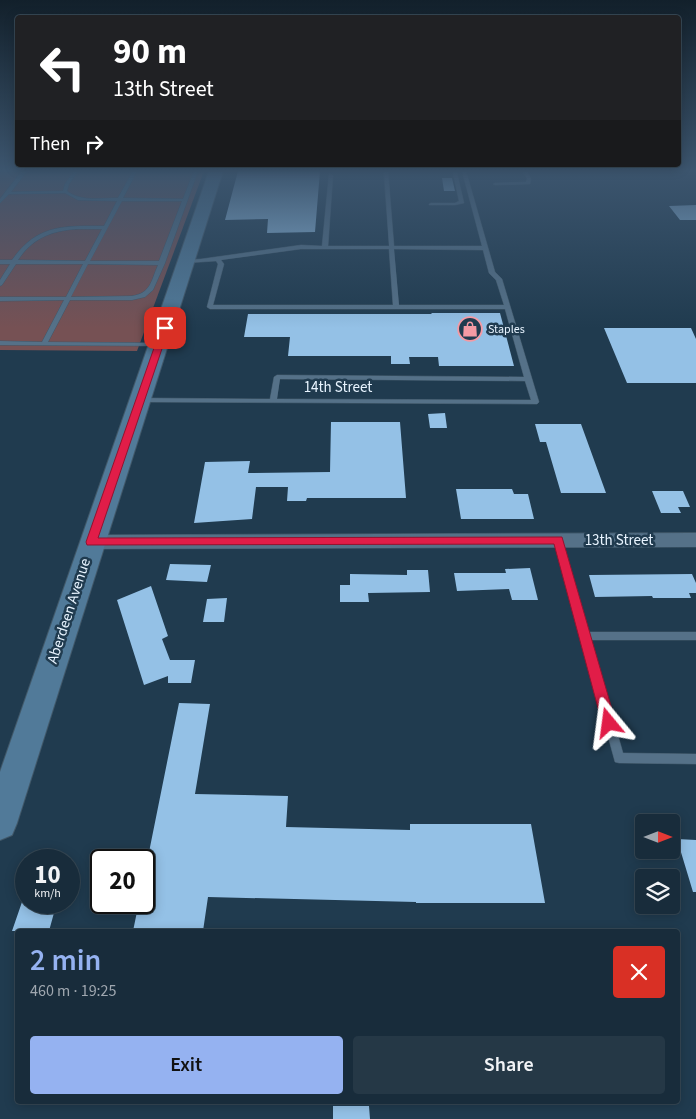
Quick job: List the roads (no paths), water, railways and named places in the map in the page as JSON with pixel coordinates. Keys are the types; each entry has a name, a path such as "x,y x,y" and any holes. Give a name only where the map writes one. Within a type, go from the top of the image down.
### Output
{"street":[{"name":"Aberdeen Avenue","path":"0,823 91,542 160,344 199,223"},
{"name":"13th Street","path":"91,542 696,540"}],"lane":[{"path":"44,343 108,223"},
{"path":"0,299 139,297 151,289 177,223"},
{"path":"325,247 327,223"},
{"path":"390,223 396,307"},
{"path":"272,400 277,376 528,379 499,279 492,273 478,223"},
{"path":"0,284 29,243 47,232 65,228 106,227"},
{"path":"186,261 218,259 301,246 484,248"},
{"path":"218,259 221,264 210,307 507,307"},
{"path":"0,262 162,263"},
{"path":"0,343 160,344"},
{"name":"14th Street","path":"141,400 535,402 528,379"},
{"path":"558,540 619,758 696,759"},
{"path":"585,636 696,636"}],"place":[{"name":"Staples","path":"470,329"}]}
